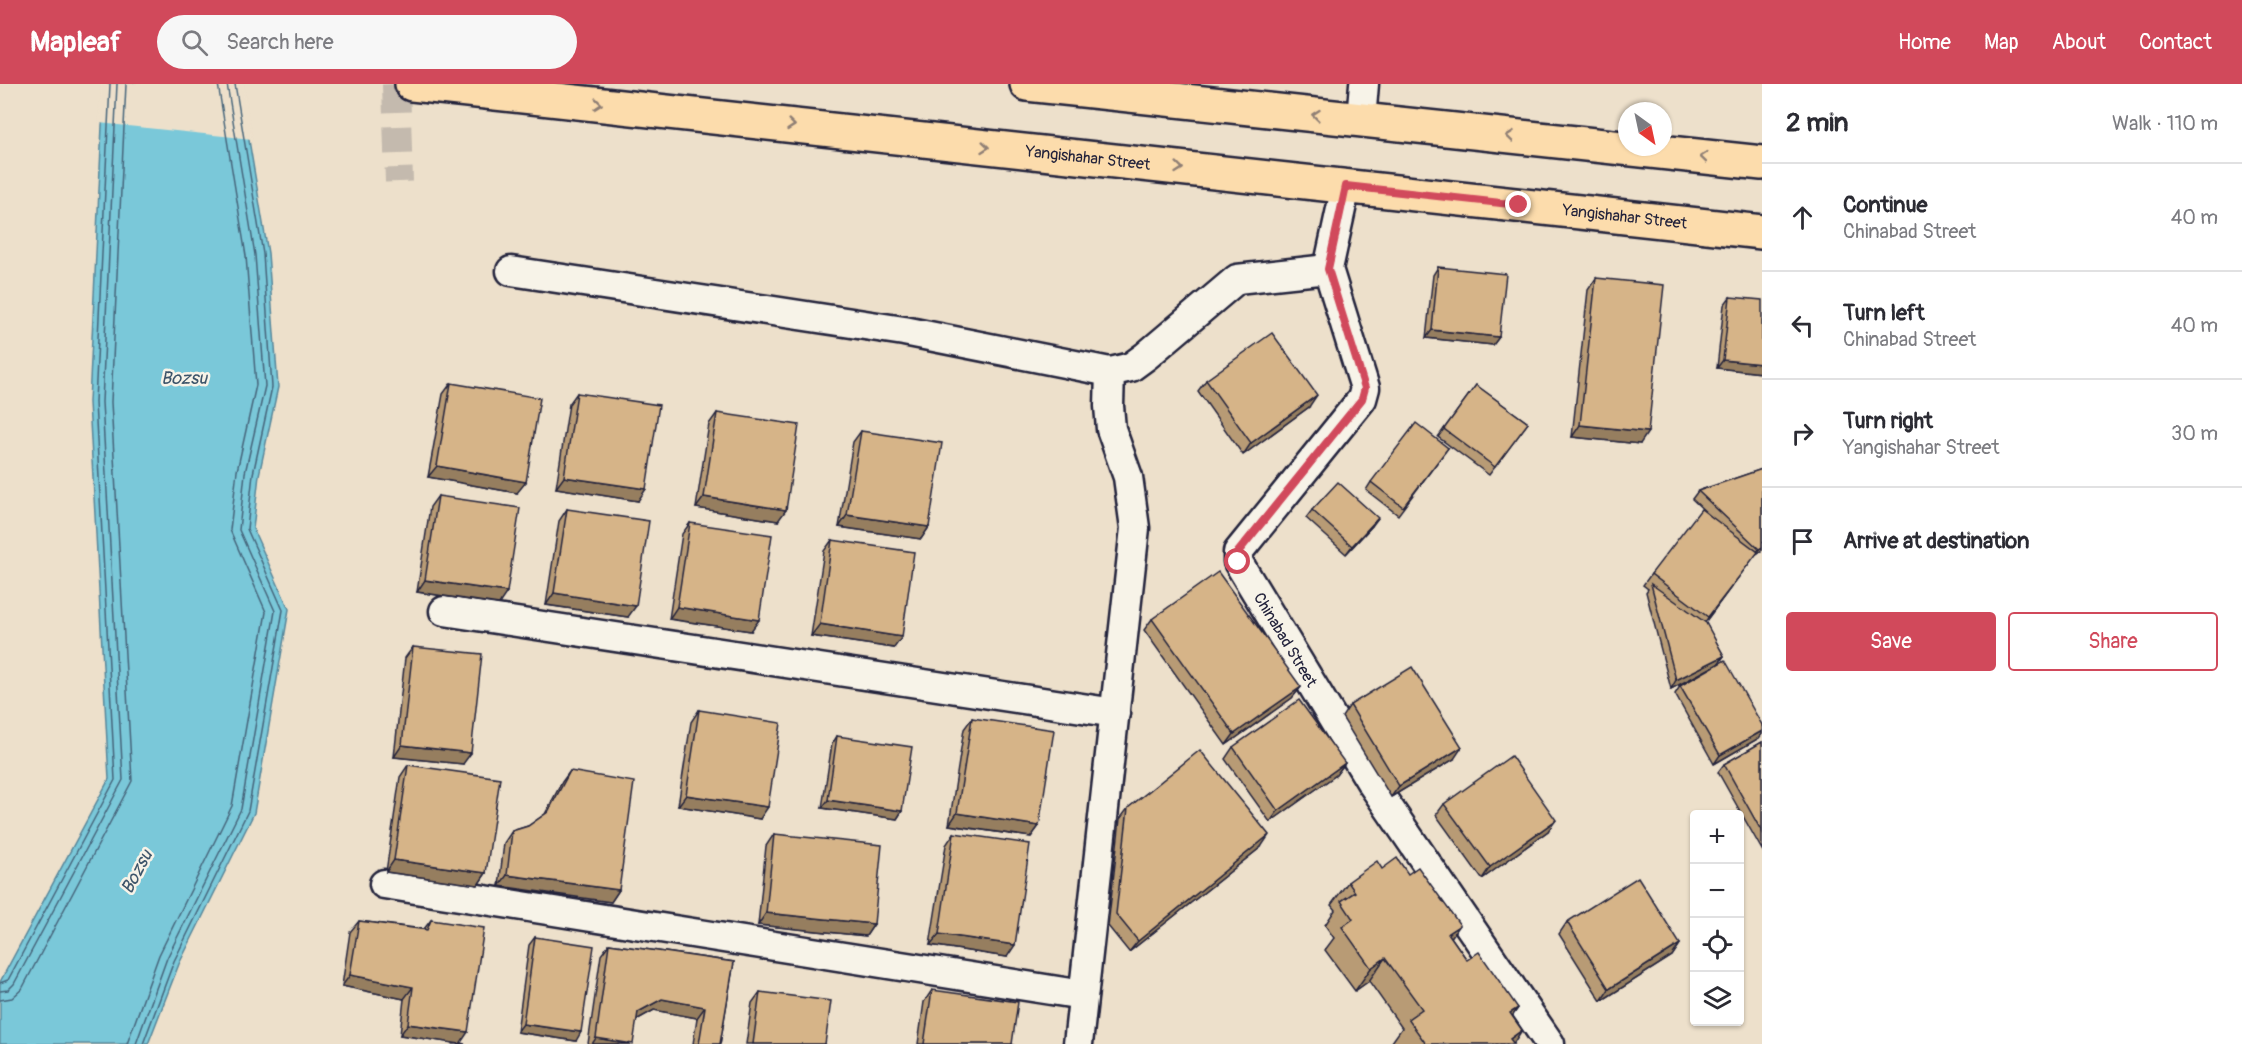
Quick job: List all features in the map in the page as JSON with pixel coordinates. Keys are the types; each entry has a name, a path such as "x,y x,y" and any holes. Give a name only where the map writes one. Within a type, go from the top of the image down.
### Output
{"main road":[{"name":"Yangishahar Street","path":"412,84 1762,232"},
{"path":"1027,84 1762,164"}],"street":[{"path":"1361,120 1364,84"},
{"name":"Chinabad Street","path":"1346,186 1328,269 1365,388 1362,399 1238,552 1238,562 1371,782 1550,1044"},
{"path":"512,272 904,331 1110,372 1131,367 1237,279 1328,269"},
{"path":"1078,1044 1135,528 1128,477 1111,429 1110,372"},
{"path":"444,611 1115,713"},
{"path":"384,884 1083,995"}],"water":[{"name":"Bozsu","path":"104,84 240,87 268,253 278,387 259,475 253,529 289,609 254,813 179,964 148,1044 0,1044 0,982 109,779 89,402"}],"pier":[{"path":"101,84 243,84 252,139 99,123"}],"building":[{"path":"1438,267 1506,274 1499,337 1432,330"},
{"path":"1596,278 1664,285 1648,432 1580,425"},
{"path":"1730,297 1762,300 1762,364 1723,360"},
{"path":"1272,333 1317,395 1251,443 1206,380"},
{"path":"451,383 540,398 526,482 437,466"},
{"path":"1476,385 1528,423 1495,467 1444,429"},
{"path":"577,393 659,405 646,489 564,477"},
{"path":"717,413 799,425 786,510 704,497"},
{"path":"1416,423 1448,448 1403,507 1371,482"},
{"path":"861,431 942,443 929,527 847,515"},
{"path":"1762,469 1762,547 1759,549 1698,491"},
{"path":"1338,482 1378,518 1352,546 1312,510"},
{"path":"438,496 520,508 507,592 425,580"},
{"path":"567,509 649,521 636,606 554,593"},
{"path":"1701,509 1758,552 1708,617 1651,574"},
{"path":"690,523 772,535 759,620 677,607"},
{"path":"832,540 914,552 902,637 820,624"},
{"path":"1218,572 1301,687 1234,734 1152,619"},
{"path":"1651,584 1706,623 1724,656 1676,680"},
{"path":"413,647 482,654 471,753 402,745"},
{"path":"1725,660 1762,725 1762,731 1720,755 1680,686"},
{"path":"1412,667 1462,747 1399,786 1350,705"},
{"path":"1299,700 1345,763 1278,811 1233,747"},
{"path":"699,710 781,723 768,807 686,795"},
{"path":"972,718 1054,730 1039,826 957,813"},
{"path":"837,736 912,747 902,811 828,800"},
{"path":"1762,742 1762,832 1724,764"},
{"path":"1200,750 1269,835 1138,941 1116,914 1128,808"},
{"path":"1511,756 1556,820 1490,867 1444,804"},
{"path":"408,765 500,778 486,873 394,860"},
{"path":"570,771 634,782 619,890 507,875 512,831 528,826 548,812"},
{"path":"954,833 1030,844 1015,945 939,934"},
{"path":"774,834 882,845 874,924 766,913"},
{"path":"1397,858 1408,874 1418,867 1460,925 1448,933 1467,960 1479,952 1518,1008 1510,1013 1522,1030 1510,1039 1514,1044 1426,1044 1408,1019 1422,1009 1385,958 1371,968 1342,927 1353,919 1341,901 1355,892 1348,882 1377,861 1382,869"},
{"path":"1638,877 1680,944 1609,989 1567,922"},
{"path":"431,920 484,928 468,1032 408,1024 413,987 350,975 359,921 427,930"},
{"path":"535,937 594,946 581,1032 523,1024"},
{"path":"609,944 734,962 720,1044 699,1044 705,1007 662,999 638,1012 633,1044 596,1038"},
{"path":"932,990 1018,1002 1012,1044 924,1044"},
{"path":"760,992 831,1001 825,1044 753,1044"}],"tunnel":[{"path":"396,84 399,182"}],"route":[{"path":"1238,562 1238,552 1362,399 1365,388 1328,269 1346,186 1519,205"}]}
